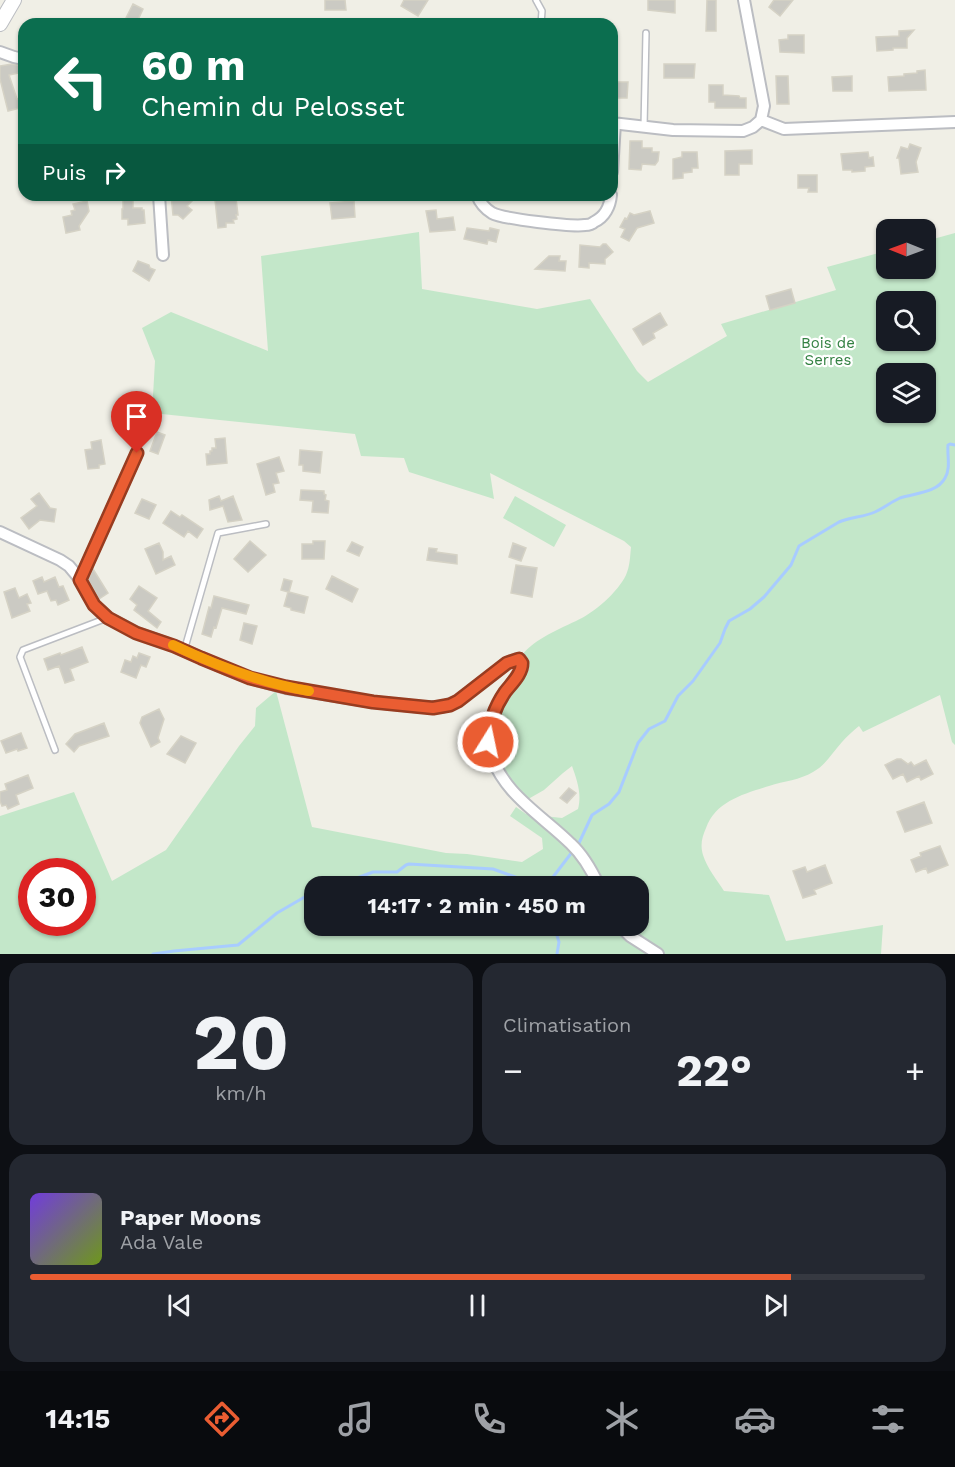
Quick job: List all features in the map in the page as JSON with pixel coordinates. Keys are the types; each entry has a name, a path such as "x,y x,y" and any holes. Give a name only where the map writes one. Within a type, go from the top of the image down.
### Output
{"street":[{"path":"0,24 14,0"},
{"path":"618,124 699,131 743,130 753,127 761,120 764,106 744,0"},
{"path":"0,52 18,58"},
{"path":"761,120 784,129 955,122"},
{"path":"159,201 163,255"},
{"path":"479,201 485,208 500,216 584,225 592,224 600,219 609,201"},
{"path":"80,580 137,453"},
{"path":"0,532 69,566 94,605 108,618 136,633 174,646 250,678 286,687 373,702 442,707 465,696 507,663 520,659 521,671 492,715 488,735 489,749 506,783 523,802 575,848 594,876"},
{"path":"630,936 658,954"}],"lane":[{"path":"536,0 542,11 541,18"},
{"path":"644,127 646,33"},
{"path":"184,651 218,533 266,524"},
{"path":"55,750 20,657 23,650 108,618"}],"green space":[{"name":"Bois de Serres","path":"419,232 422,289 537,309 590,299 637,371 648,382 727,336 721,324 836,290 827,267 876,254 876,279 936,279 936,238 955,233 955,745 952,742 940,695 863,732 859,726 822,766 808,775 732,800 717,811 711,819 702,841 705,860 724,891 769,895 786,941 883,925 881,954 0,954 0,816 74,792 112,881 166,850 255,726 256,708 276,691 312,827 446,853 522,862 543,849 542,838 510,816 516,807 526,814 562,818 578,809 579,792 572,766 544,790 523,802 499,773 489,724 521,671 519,659 524,652 544,637 590,613 605,601 626,575 631,547 624,541 490,473 494,499 409,472 404,458 361,456 355,434 152,413 155,361 142,328 171,312 268,351 261,256"},
{"path":"515,496 566,525 554,547 503,518"}],"building":[{"path":"325,0 345,0 346,10 325,10"},
{"path":"404,0 428,0 418,16 401,6"},
{"path":"648,0 675,0 675,13 648,10"},
{"path":"707,0 716,0 716,31 706,31"},
{"path":"774,0 793,0 780,16 769,7"},
{"path":"133,4 143,9 139,18 126,18"},
{"path":"914,30 907,38 907,48 877,51 876,37 899,36 899,31"},
{"path":"788,35 804,35 804,53 780,52 779,40 788,39"},
{"path":"664,64 695,64 694,78 664,78"},
{"path":"18,65 18,73 9,75 18,99 18,108 8,111 0,79 0,66"},
{"path":"925,70 926,90 889,91 888,77 904,76 904,74"},
{"path":"776,76 788,76 789,104 777,104"},
{"path":"852,76 852,91 833,91 832,77"},
{"path":"618,82 628,82 627,98 618,98"},
{"path":"709,85 723,85 723,95 746,98 746,108 715,108 715,102 709,102"},
{"path":"630,141 642,141 642,148 652,148 652,152 659,152 655,165 642,164 641,170 629,169"},
{"path":"910,144 921,148 916,162 918,172 901,174 899,158 897,158 901,147 908,149"},
{"path":"752,150 752,164 739,164 739,175 725,175 725,151"},
{"path":"682,152 697,152 698,168 692,168 692,172 683,173 683,178 673,179 673,159 682,157"},
{"path":"868,152 869,158 873,157 874,166 865,167 865,171 843,170 841,154"},
{"path":"798,175 817,175 817,192 808,192 809,188 798,188"},
{"path":"87,201 89,211 79,226 80,230 66,233 63,217 72,215 71,211 75,210 73,204"},
{"path":"123,201 133,201 133,208 144,210 145,223 128,225 128,219 122,219"},
{"path":"172,201 192,201 187,206 192,210 183,219 178,215 173,215"},
{"path":"215,201 236,201 237,219 233,220 234,223 226,223 226,227 218,228"},
{"path":"354,201 355,217 332,219 330,203"},
{"path":"436,210 437,219 453,217 455,230 430,232 426,211"},
{"path":"650,211 654,223 637,228 629,241 621,237 625,229 620,227 630,213 634,215"},
{"path":"467,228 499,230 496,242 488,240 487,244 464,239"},
{"path":"606,244 613,252 605,259 605,264 589,263 589,268 579,267 580,245 600,247"},
{"path":"549,256 560,256 559,261 566,261 565,271 535,269"},
{"path":"138,261 155,270 149,281 133,271"},
{"path":"791,289 795,303 770,310 766,296"},
{"path":"660,313 667,325 653,333 655,338 643,345 633,329"},
{"path":"157,432 165,435 158,454 150,451"},
{"path":"225,438 227,463 207,465 206,454 210,454 212,448 216,448 215,439"},
{"path":"101,440 105,464 99,465 99,468 88,469 85,450 92,449 91,442"},
{"path":"300,450 322,452 320,473 303,471 303,465 299,465"},
{"path":"279,457 284,471 276,473 279,483 273,484 275,492 266,495 257,464"},
{"path":"301,490 324,491 325,500 329,501 328,513 312,512 313,501 300,500"},
{"path":"39,493 50,508 56,509 54,522 40,520 29,529 21,518 37,506 31,499"},
{"path":"219,496 221,501 233,496 242,520 228,522 223,506 210,510 209,500"},
{"path":"142,499 156,505 149,519 135,513"},
{"path":"171,511 180,517 182,515 203,529 197,538 188,531 184,537 163,523"},
{"path":"250,541 266,555 248,572 234,559"},
{"path":"313,541 325,541 324,559 302,559 302,544 313,544"},
{"path":"352,542 363,547 359,556 347,551"},
{"path":"159,543 163,552 163,560 171,556 175,565 156,574 145,549"},
{"path":"513,543 526,548 521,561 509,557"},
{"path":"429,548 437,549 436,552 457,555 457,564 427,560"},
{"path":"516,565 537,568 532,597 511,593"},
{"path":"93,569 108,593 99,599 88,580"},
{"path":"332,576 358,589 352,602 326,589"},
{"path":"42,577 44,582 55,577 59,587 63,586 69,600 58,605 56,600 51,601 47,591 38,594 33,581"},
{"path":"284,579 292,581 289,592 308,597 304,613 284,606 288,592 281,590"},
{"path":"139,586 157,598 148,611 161,622 157,628 134,610 137,605 130,599"},
{"path":"15,588 19,598 27,594 31,603 27,604 30,611 12,618 4,592"},
{"path":"214,596 249,605 246,614 222,608 211,637 202,634"},
{"path":"244,623 257,626 252,644 240,640"},
{"path":"82,647 88,662 70,669 74,680 65,683 59,666 48,670 44,659"},
{"path":"139,653 150,657 146,667 141,665 136,678 121,672 125,660 131,662 133,656 137,658"},
{"path":"159,709 164,719 158,738 160,742 151,747 140,723 142,717"},
{"path":"104,723 109,736 79,746 74,752 66,744 75,734"},
{"path":"21,733 27,748 6,753 1,741"},
{"path":"181,736 196,743 185,763 167,754"},
{"path":"897,759 908,764 911,762 914,766 926,760 933,774 921,780 919,776 907,782 903,774 893,779 885,765"},
{"path":"28,775 33,788 16,795 19,804 8,809 6,805 2,806 0,792 7,790 5,784"},
{"path":"569,788 576,793 567,803 560,798"},
{"path":"924,802 932,823 905,832 897,812"},
{"path":"940,846 948,865 928,873 926,868 916,872 911,860 921,856 920,853"},
{"path":"825,865 832,883 814,890 816,894 803,898 793,871 805,867 807,872"}],"waterway":[{"path":"554,876 579,843 592,815 609,804 619,792 638,743 649,729 665,721 678,696 693,681 720,643 729,621 750,609 764,597 791,565 799,546 839,522 871,514 900,498 937,487 947,474 948,445 955,445"},
{"path":"362,876 373,872 397,872 409,864 493,869 513,876"},
{"path":"153,954 238,945 277,913 304,897"},
{"path":"557,936 559,942 557,954"}],"slow traffic":[{"path":"173,645 250,678 309,691"}],"route":[{"path":"137,453 80,580 94,605 108,618 136,633 174,646 250,678 286,687 373,702 422,707 450,705 507,663 520,659 521,671 492,715 488,742"}]}
